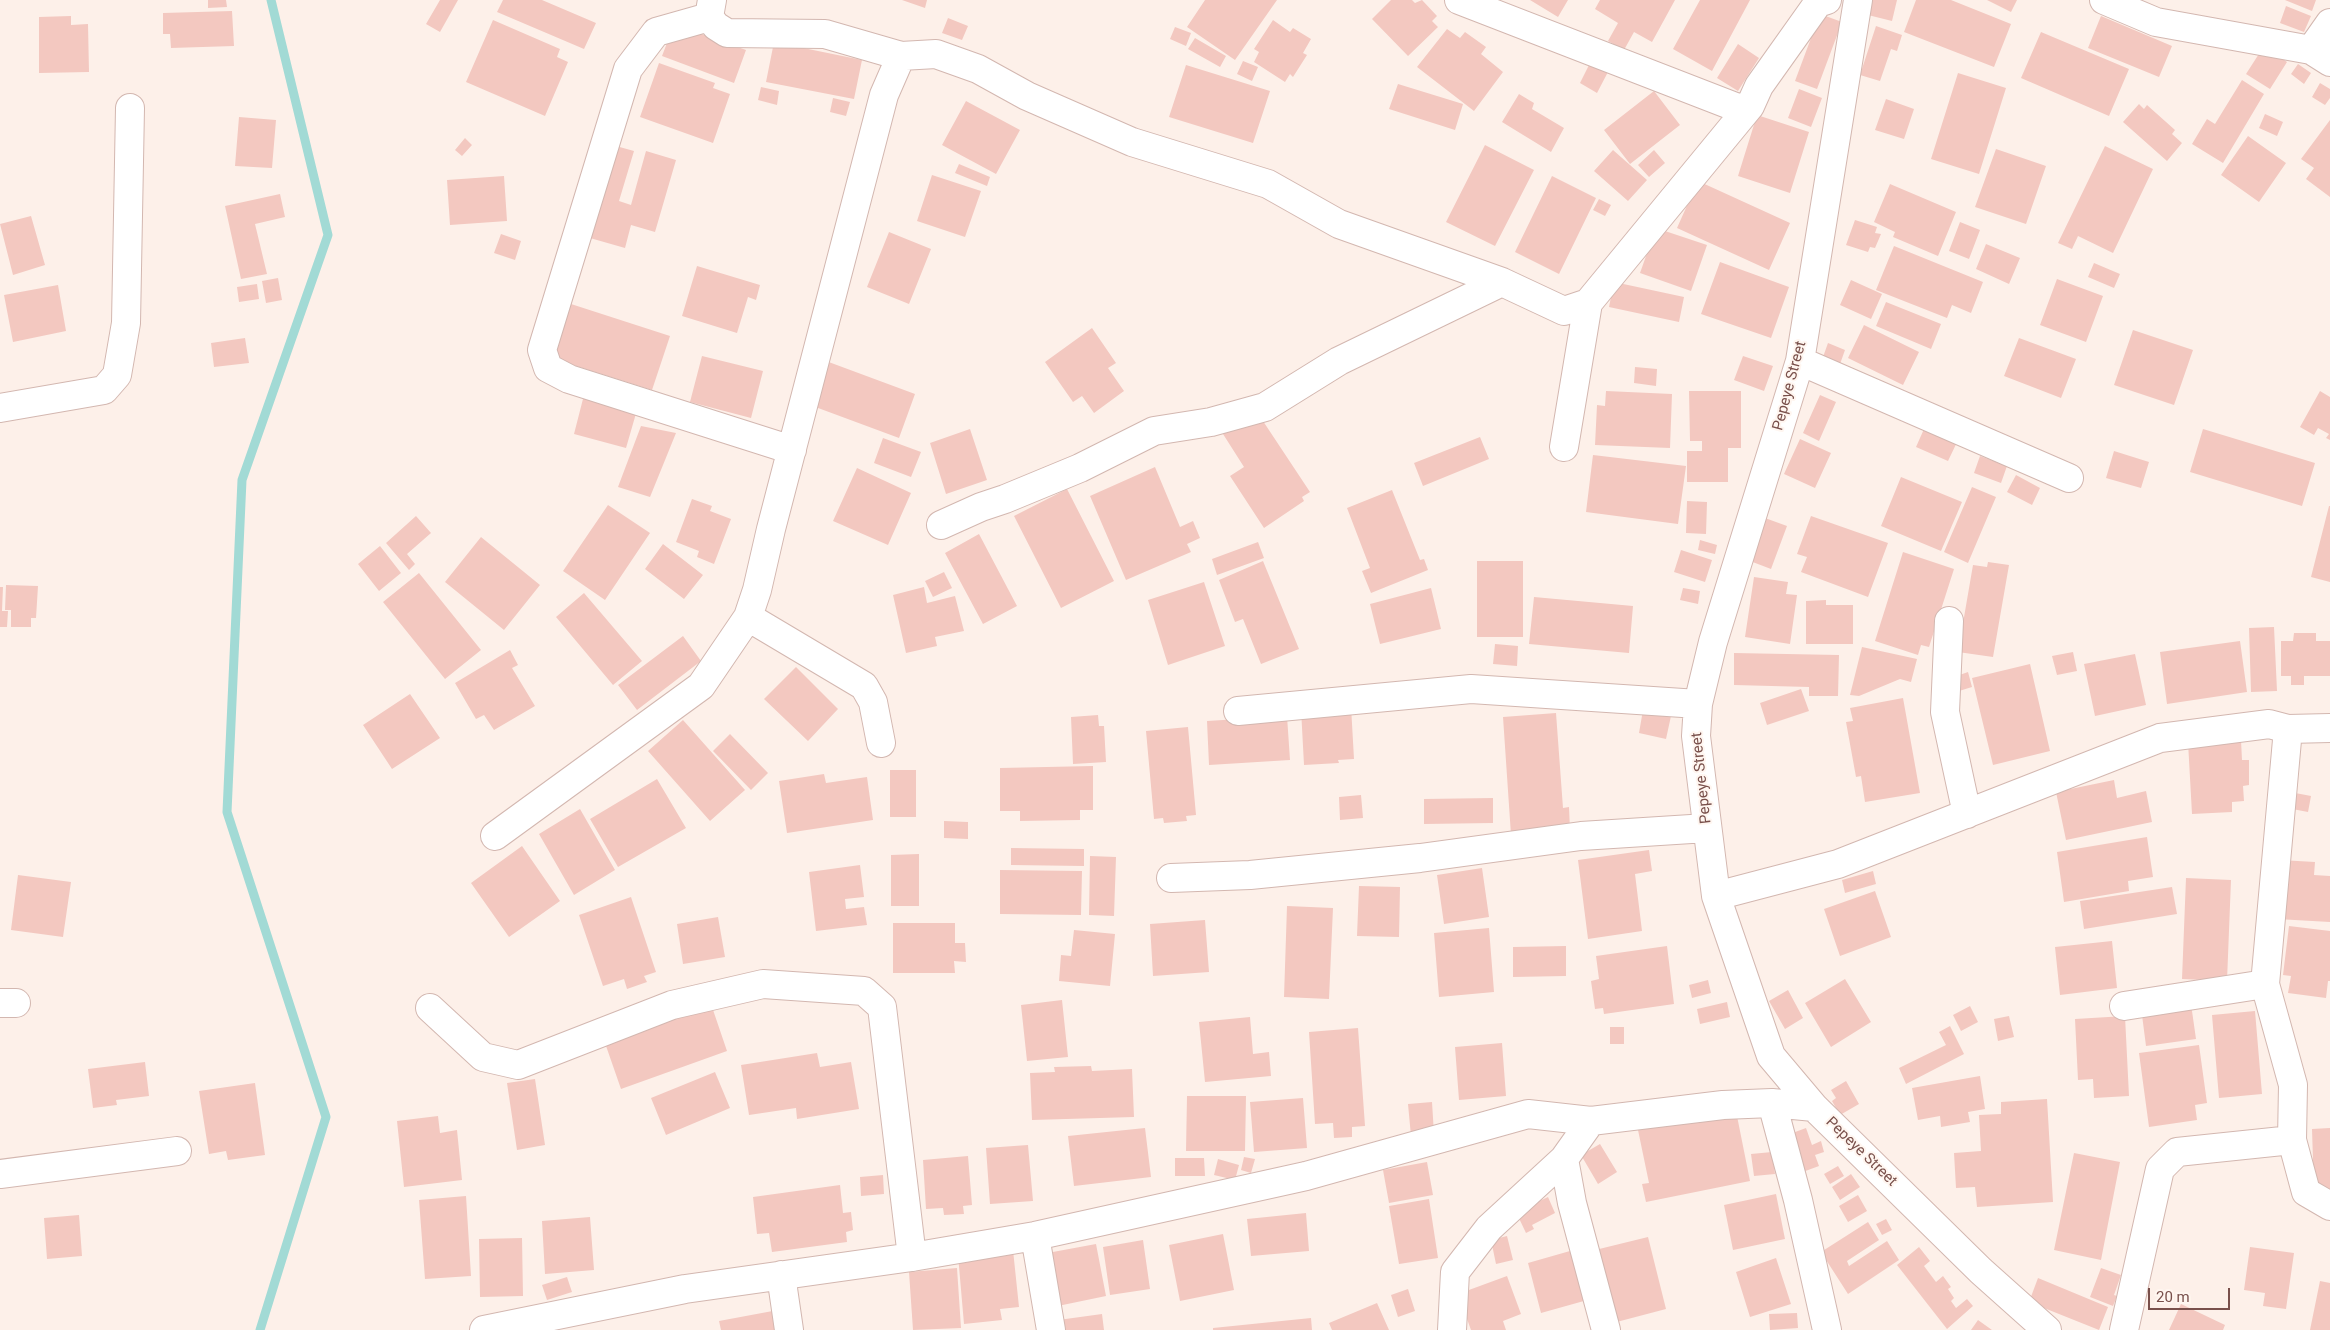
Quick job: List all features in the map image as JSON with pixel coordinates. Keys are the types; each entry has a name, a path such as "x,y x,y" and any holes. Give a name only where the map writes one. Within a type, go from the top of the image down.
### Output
{"street":[{"path":"1459,0 1738,108 1750,106"},
{"path":"1564,447 1588,303 1750,106 1758,86 1818,3 1827,0"},
{"name":"Pepeye Street","path":"1858,0 1800,361 1713,642 1698,704 1696,736 1716,896 1771,1056 1814,1107 1981,1271 2047,1330"},
{"path":"2104,0 2158,11 2320,56 2330,23"},
{"path":"792,450 570,380 548,368 542,350 628,69 656,32 710,8 716,26 727,33 824,34 901,56 936,54 978,69 1027,96 1132,142 1268,184 1339,224 1502,282 1564,311 1588,303"},
{"path":"495,836 701,686 748,617 884,95 901,56"},
{"path":"0,408 104,390 117,375 126,323 130,108"},
{"path":"941,525 1080,468 1154,431 1211,422 1265,407 1339,361 1502,282"},
{"path":"1800,361 2069,478"},
{"path":"748,617 864,686 874,702 881,743"},
{"path":"1949,622 1945,712 1967,814"},
{"path":"1238,711 1471,689 1698,704"},
{"path":"1716,896 1838,864 2160,738 2269,724 2288,729 2330,728"},
{"path":"2288,729 2265,984 2294,1085 2292,1140 2306,1192 2330,1206"},
{"path":"1171,878 1260,874 1420,858 1581,836 1708,828"},
{"path":"430,1008 483,1057 518,1066 672,1005 763,984 864,991 882,1006 912,1257"},
{"path":"2124,1006 2265,984"},
{"path":"1772,1102 1798,1200 1824,1330"},
{"path":"484,1330 686,1289 912,1257 1035,1236 1306,1176 1528,1114 1591,1121 1723,1105 1772,1102 1814,1107"},
{"path":"1452,1330 1455,1272 1489,1228 1564,1159 1591,1121"},
{"path":"2124,1330 2160,1169 2177,1152 2292,1140"},
{"path":"0,1174 177,1151"},
{"path":"1564,1159 1572,1202 1606,1330"},
{"path":"1035,1236 1051,1330"},
{"path":"781,1275 789,1330"}],"building":[{"path":"208,0 226,0 227,7 208,8"},
{"path":"440,0 458,0 440,32 426,24"},
{"path":"503,0 542,0 596,23 584,49 497,12"},
{"path":"902,0 927,0 925,8"},
{"path":"1205,0 1277,0 1235,60 1187,27"},
{"path":"1391,0 1412,0 1415,3 1422,0 1437,16 1432,21 1438,27 1408,56 1372,19"},
{"path":"1530,0 1568,0 1558,17"},
{"path":"1600,0 1675,0 1652,42 1634,32 1624,50 1608,41 1618,23 1595,9"},
{"path":"1700,0 1750,0 1712,71 1673,49"},
{"path":"1872,0 1897,0 1892,21 1868,15"},
{"path":"1916,0 1951,0 2011,24 1994,67 1904,32"},
{"path":"1987,0 2017,0 2011,12"},
{"path":"2285,0 2316,0 2312,11"},
{"path":"2286,6 2311,16 2304,32 2280,23"},
{"path":"232,11 234,46 171,48 170,34 163,34 163,13"},
{"path":"1820,14 1842,22 1817,89 1795,81"},
{"path":"71,16 71,25 88,24 89,72 39,73 39,17"},
{"path":"2101,16 2172,46 2159,77 2088,48"},
{"path":"948,18 968,26 962,40 942,33"},
{"path":"493,20 560,49 557,57 568,62 545,116 466,82"},
{"path":"1273,20 1290,32 1293,28 1311,39 1303,53 1307,55 1293,77 1290,74 1285,82 1254,62 1259,52 1254,49"},
{"path":"1876,26 1902,35 1897,51 1891,49 1880,81 1860,75"},
{"path":"1175,27 1191,33 1186,46 1170,39"},
{"path":"1447,29 1460,38 1465,32 1486,47 1481,54 1503,72 1474,111 1417,67"},
{"path":"672,30 679,30 694,36 696,32 746,50 734,83 662,56"},
{"path":"2041,32 2129,69 2109,116 2021,78"},
{"path":"1195,38 1226,56 1220,67 1188,49"},
{"path":"774,42 862,60 854,99 766,82"},
{"path":"1738,44 1759,58 1738,91 1717,78"},
{"path":"2264,46 2287,62 2270,89 2246,74"},
{"path":"1243,61 1258,67 1252,81 1237,74"},
{"path":"1591,61 1609,70 1597,93 1580,83"},
{"path":"659,63 715,83 713,88 730,94 713,143 640,117"},
{"path":"2298,64 2311,73 2304,84 2291,74"},
{"path":"1186,65 1270,91 1253,143 1169,117"},
{"path":"1958,73 2006,88 1979,174 1931,159"},
{"path":"2242,80 2264,94 2223,163 2192,144 2207,119 2215,124"},
{"path":"2320,83 2330,89 2330,98 2325,105 2312,97"},
{"path":"1398,84 1463,104 1455,130 1389,109"},
{"path":"761,87 779,91 777,105 758,100"},
{"path":"1799,89 1822,98 1811,127 1788,118"},
{"path":"1654,91 1680,125 1630,164 1604,130"},
{"path":"1519,94 1534,103 1532,109 1564,128 1551,152 1502,122"},
{"path":"833,98 850,102 846,116 830,112"},
{"path":"1886,99 1914,109 1904,139 1875,130"},
{"path":"966,101 1020,130 996,174 942,145"},
{"path":"2139,104 2144,109 2147,105 2175,130 2172,134 2182,143 2167,161 2123,122"},
{"path":"2265,114 2283,122 2277,136 2259,128"},
{"path":"1757,115 1809,132 1790,193 1738,176"},
{"path":"239,117 276,120 272,168 235,166"},
{"path":"2330,120 2330,197 2306,179 2314,168 2301,159"},
{"path":"2248,136 2286,163 2259,202 2221,175"},
{"path":"465,138 472,145 462,156 455,150"},
{"path":"1485,145 1534,170 1495,246 1446,222"},
{"path":"616,146 634,151 619,201 631,205 646,151 676,160 655,232 631,225 625,248 590,238"},
{"path":"2105,146 2153,169 2113,253 2078,236 2072,249 2058,243"},
{"path":"1996,149 2046,166 2026,224 1975,207"},
{"path":"1613,150 1647,180 1628,201 1594,171"},
{"path":"1654,150 1665,163 1649,177 1638,165"},
{"path":"959,164 990,177 987,186 955,173"},
{"path":"932,175 981,191 965,237 917,221"},
{"path":"504,176 507,221 450,225 447,180"},
{"path":"1552,176 1596,198 1559,274 1515,252"},
{"path":"1698,181 1790,223 1769,270 1677,228"},
{"path":"1890,184 1956,212 1938,256 1893,237 1895,232 1874,222"},
{"path":"280,194 285,217 255,224 267,274 241,279 225,206"},
{"path":"1599,199 1611,205 1605,216 1593,210"},
{"path":"31,216 45,265 13,275 0,224"},
{"path":"1855,220 1877,227 1875,233 1881,234 1875,248 1870,247 1868,252 1846,245"},
{"path":"1960,222 1980,230 1969,259 1949,251"},
{"path":"1656,228 1707,245 1691,291 1640,273"},
{"path":"889,232 931,249 909,304 867,287"},
{"path":"501,234 521,241 515,260 494,253"},
{"path":"1986,244 2020,258 2009,284 1976,269"},
{"path":"1894,246 1983,282 1971,313 1952,305 1947,318 1876,290"},
{"path":"1720,262 1789,287 1771,338 1701,314"},
{"path":"2094,263 2120,274 2114,288 2088,277"},
{"path":"697,266 760,285 756,300 748,297 737,333 682,316"},
{"path":"278,278 282,300 266,303 262,281"},
{"path":"2057,279 2103,296 2086,342 2040,325"},
{"path":"1851,280 1882,294 1871,319 1840,305"},
{"path":"1614,282 1684,297 1679,322 1609,307"},
{"path":"257,284 259,299 239,302 237,287"},
{"path":"58,285 66,331 13,342 4,295"},
{"path":"1886,302 1941,324 1931,349 1876,326"},
{"path":"571,304 670,336 652,390 554,359"},
{"path":"1864,325 1919,352 1903,385 1848,358"},
{"path":"1092,328 1116,363 1108,368 1124,391 1094,413 1082,396 1073,402 1045,362"},
{"path":"2133,330 2193,350 2174,405 2114,385"},
{"path":"245,338 249,363 214,367 211,343"},
{"path":"2019,338 2076,359 2061,398 2004,376"},
{"path":"1828,343 1845,350 1840,364 1823,357"},
{"path":"702,356 763,371 751,418 690,402"},
{"path":"1743,356 1773,366 1764,391 1734,380"},
{"path":"826,361 915,394 899,438 810,405"},
{"path":"1635,367 1657,369 1656,386 1634,383"},
{"path":"1606,391 1672,394 1670,448 1595,445 1597,405 1605,406"},
{"path":"1689,391 1741,391 1741,448 1728,448 1728,482 1687,482 1687,451 1702,451 1702,441 1690,441"},
{"path":"2320,391 2330,397 2330,440 2326,438 2329,434 2318,428 2314,435 2300,427"},
{"path":"584,395 637,410 626,448 574,434"},
{"path":"1820,395 1836,402 1819,441 1803,433"},
{"path":"1257,412 1310,492 1302,497 1304,501 1264,528 1230,476 1244,467 1223,434"},
{"path":"641,426 676,433 650,497 618,487"},
{"path":"970,429 987,480 946,494 930,443"},
{"path":"1924,429 1959,438 1948,461 1916,447"},
{"path":"2203,429 2315,463 2302,506 2190,472"},
{"path":"1480,437 1489,459 1423,486 1414,463"},
{"path":"883,438 921,452 911,477 874,463"},
{"path":"1800,439 1831,453 1815,488 1784,474"},
{"path":"2114,451 2149,462 2141,488 2106,478"},
{"path":"1593,455 1686,466 1678,524 1586,512"},
{"path":"1980,456 2007,466 2001,483 1974,473"},
{"path":"1155,467 1180,527 1193,521 1200,538 1187,544 1191,552 1126,580 1090,496"},
{"path":"857,468 911,493 888,545 833,521"},
{"path":"2016,475 2040,488 2032,505 2007,492"},
{"path":"1901,477 1962,502 1941,551 1881,526"},
{"path":"1972,487 1996,497 1968,563 1944,552"},
{"path":"1067,489 1114,581 1061,608 1014,516"},
{"path":"1392,490 1420,560 1424,559 1428,570 1371,593 1362,571 1370,568 1347,508"},
{"path":"692,499 712,506 710,511 731,519 714,564 697,557 699,551 676,542"},
{"path":"1687,501 1707,502 1706,534 1686,533"},
{"path":"608,505 650,533 605,600 563,571"},
{"path":"2330,506 2330,582 2311,577"},
{"path":"416,516 431,533 407,554 415,564 409,570 386,543"},
{"path":"1811,516 1888,543 1868,597 1801,572 1807,557 1797,554"},
{"path":"1765,518 1787,526 1771,569 1750,561"},
{"path":"979,534 1017,606 983,624 945,553"},
{"path":"481,537 540,585 504,630 445,582"},
{"path":"1700,540 1717,545 1715,554 1698,550"},
{"path":"1258,542 1264,558 1217,575 1212,559"},
{"path":"663,544 703,575 684,599 645,569"},
{"path":"380,546 401,573 379,591 358,564"},
{"path":"1681,550 1712,560 1705,582 1674,572"},
{"path":"1903,552 1954,569 1929,647 1921,645 1918,655 1875,641"},
{"path":"1263,561 1299,649 1261,664 1243,619 1235,622 1219,580"},
{"path":"1477,561 1523,561 1523,637 1477,637"},
{"path":"1988,562 2009,565 1993,657 1958,652 1973,565 1987,567"},
{"path":"944,572 952,588 933,597 925,581"},
{"path":"419,573 481,650 445,679 383,602"},
{"path":"1754,577 1788,582 1786,594 1797,595 1790,644 1745,637"},
{"path":"1204,582 1225,646 1168,665 1148,600"},
{"path":"6,585 38,586 36,618 31,618 31,627 11,627 11,610 5,610"},
{"path":"0,587 3,587 2,611 8,611 7,627 0,627"},
{"path":"924,587 927,603 955,596 964,631 935,637 937,646 906,653 893,595"},
{"path":"1431,588 1441,629 1380,644 1370,604"},
{"path":"1683,588 1700,591 1698,604 1680,600"},
{"path":"584,593 642,661 613,685 556,617"},
{"path":"1534,597 1633,606 1629,653 1529,644"},
{"path":"1826,600 1826,605 1853,605 1853,644 1806,644 1806,601"},
{"path":"2274,627 2277,691 2251,692 2249,628"},
{"path":"2294,633 2316,633 2316,641 2330,641 2330,676 2304,676 2304,685 2291,685 2291,676 2281,676 2281,641 2293,641"},
{"path":"683,636 701,661 637,710 618,685"},
{"path":"2240,641 2247,692 2167,704 2160,652"},
{"path":"1495,644 1518,646 1517,666 1493,664"},
{"path":"1862,647 1917,659 1911,682 1900,679 1859,696 1850,695"},
{"path":"510,650 518,665 512,668 535,706 494,730 484,715 476,719 455,683"},
{"path":"2073,652 2077,671 2057,675 2052,656"},
{"path":"1734,653 1839,655 1838,696 1809,696 1809,687 1734,685"},
{"path":"2135,654 2146,705 2095,716 2084,664"},
{"path":"2030,664 2050,751 1993,765 1972,678"},
{"path":"796,667 838,709 808,741 764,699"},
{"path":"1968,672 1972,687 1959,691 1954,677"},
{"path":"1801,689 1809,711 1767,725 1760,703"},
{"path":"410,694 440,738 392,769 363,725"},
{"path":"1903,698 1920,793 1865,802 1861,776 1856,777 1846,722 1853,721 1850,708"},
{"path":"1351,706 1354,759 1338,760 1339,763 1304,765 1301,709"},
{"path":"1643,710 1671,716 1666,739 1639,733"},
{"path":"1556,713 1563,808 1569,807 1570,830 1511,835 1503,717"},
{"path":"1098,715 1099,726 1104,726 1106,762 1073,764 1071,717"},
{"path":"1287,716 1290,760 1209,765 1207,721"},
{"path":"683,720 745,790 710,821 648,751"},
{"path":"1188,727 1196,815 1186,816 1187,821 1164,823 1163,818 1154,819 1146,731"},
{"path":"730,734 768,773 751,790 713,751"},
{"path":"2241,740 2242,760 2249,760 2249,785 2243,786 2244,801 2232,802 2232,812 2192,814 2188,742"},
{"path":"1093,766 1093,810 1080,810 1080,820 1020,821 1020,811 1000,811 1000,768"},
{"path":"890,770 916,770 916,817 890,817"},
{"path":"824,774 826,783 867,777 873,820 787,833 779,781"},
{"path":"657,779 686,828 618,867 590,819"},
{"path":"2114,780 2117,798 2146,791 2152,822 2066,840 2056,792"},
{"path":"2290,792 2311,796 2308,812 2287,808"},
{"path":"1361,795 1363,818 1340,820 1339,797"},
{"path":"1493,798 1493,823 1424,824 1424,799"},
{"path":"580,809 615,870 574,895 539,834"},
{"path":"944,821 968,822 968,839 944,838"},
{"path":"2147,837 2153,877 2128,881 2129,891 2064,902 2057,852"},
{"path":"522,846 560,901 509,937 471,883"},
{"path":"1011,848 1084,849 1084,866 1011,865"},
{"path":"1649,850 1652,871 1635,874 1642,931 1588,939 1578,860"},
{"path":"919,854 919,906 891,906 891,855"},
{"path":"1090,856 1116,857 1114,916 1089,915"},
{"path":"2280,860 2315,862 2314,875 2330,876 2330,922 2277,919"},
{"path":"860,865 864,897 845,899 846,909 864,907 867,925 816,931 809,872"},
{"path":"1482,868 1489,917 1444,924 1437,875"},
{"path":"1000,870 1082,871 1081,915 1000,914"},
{"path":"1873,871 1876,884 1845,893 1842,880"},
{"path":"18,875 71,882 63,937 11,930"},
{"path":"2186,878 2231,880 2227,981 2182,979"},
{"path":"1359,886 1400,887 1399,937 1357,936"},
{"path":"2172,887 2177,914 2084,929 2080,901"},
{"path":"1875,891 1891,937 1840,956 1824,909"},
{"path":"631,897 656,972 644,976 647,982 627,989 624,979 603,986 579,915"},
{"path":"1287,906 1333,908 1329,999 1284,997"},
{"path":"718,917 725,957 683,964 677,924"},
{"path":"1205,920 1209,972 1153,976 1150,924"},
{"path":"893,923 955,923 955,943 965,943 966,962 954,961 955,973 893,973"},
{"path":"2289,926 2330,931 2330,981 2328,981 2326,998 2288,993 2291,976 2283,975"},
{"path":"1489,928 1494,992 1439,997 1434,933"},
{"path":"1074,930 1115,934 1110,986 1059,981 1061,955 1071,956"},
{"path":"2112,941 2117,988 2060,995 2055,947"},
{"path":"1566,946 1566,976 1513,977 1513,947"},
{"path":"1667,946 1674,1004 1604,1014 1603,1008 1595,1009 1591,981 1599,979 1596,956"},
{"path":"1845,979 1871,1022 1831,1047 1805,1003"},
{"path":"1708,980 1711,993 1692,998 1689,985"},
{"path":"1788,990 1803,1018 1785,1029 1769,1001"},
{"path":"1062,1000 1068,1057 1027,1061 1021,1005"},
{"path":"1727,1002 1730,1017 1700,1024 1697,1009"},
{"path":"711,1004 727,1051 621,1089 605,1043"},
{"path":"2191,1004 2196,1039 2146,1046 2142,1015"},
{"path":"1970,1006 1978,1022 1961,1031 1953,1015"},
{"path":"2255,1011 2262,1094 2219,1098 2212,1015"},
{"path":"2009,1016 2014,1037 1998,1041 1994,1019"},
{"path":"2125,1016 2129,1096 2094,1098 2093,1079 2078,1080 2075,1019"},
{"path":"1250,1017 1253,1054 1269,1052 1271,1076 1205,1082 1199,1022"},
{"path":"1950,1026 1964,1054 1906,1084 1899,1068 1946,1045 1939,1032"},
{"path":"1610,1027 1624,1027 1624,1044 1610,1044"},
{"path":"1358,1028 1365,1126 1352,1127 1352,1137 1334,1138 1333,1123 1315,1124 1309,1032"},
{"path":"1502,1043 1506,1096 1459,1100 1455,1047"},
{"path":"2199,1045 2207,1103 2195,1105 2197,1120 2149,1127 2139,1053"},
{"path":"817,1053 820,1067 851,1062 859,1109 797,1119 796,1108 749,1115 741,1065"},
{"path":"145,1062 149,1096 116,1100 117,1105 93,1108 88,1069"},
{"path":"1091,1066 1092,1071 1132,1069 1134,1117 1032,1120 1030,1073 1055,1072 1054,1067"},
{"path":"715,1072 730,1108 666,1135 651,1098"},
{"path":"1980,1076 1985,1109 1968,1112 1970,1122 1941,1127 1940,1116 1918,1120 1912,1088"},
{"path":"535,1079 545,1145 517,1150 507,1083"},
{"path":"1846,1081 1859,1104 1840,1115 1832,1101 1836,1098 1831,1090"},
{"path":"255,1083 265,1155 228,1160 226,1151 209,1154 199,1091"},
{"path":"1187,1096 1246,1096 1245,1151 1186,1151"},
{"path":"1303,1098 1307,1148 1254,1152 1250,1102"},
{"path":"2047,1099 2053,1202 1977,1207 1975,1187 1956,1188 1954,1153 1981,1151 1979,1115 2001,1114 2001,1102"},
{"path":"1432,1102 1434,1134 1411,1136 1408,1104"},
{"path":"1736,1111 1750,1181 1646,1202 1642,1184 1649,1183 1638,1130"},
{"path":"438,1116 440,1133 457,1130 462,1180 404,1187 397,1121"},
{"path":"1145,1128 1151,1177 1074,1186 1068,1136"},
{"path":"1806,1128 1812,1145 1821,1141 1824,1152 1815,1155 1819,1166 1800,1173 1787,1135"},
{"path":"2330,1128 2330,1192 2314,1192 2312,1129"},
{"path":"1600,1144 1617,1172 1598,1184 1581,1155"},
{"path":"1028,1145 1033,1201 990,1204 986,1148"},
{"path":"1772,1152 1775,1174 1754,1176 1751,1154"},
{"path":"2074,1153 2120,1162 2101,1260 2054,1250"},
{"path":"968,1156 972,1205 963,1206 964,1214 944,1215 943,1208 926,1209 923,1160"},
{"path":"1244,1157 1255,1159 1251,1173 1241,1170"},
{"path":"1175,1158 1204,1158 1205,1176 1175,1176"},
{"path":"1218,1159 1239,1165 1235,1180 1214,1175"},
{"path":"1427,1162 1433,1195 1389,1203 1383,1170"},
{"path":"1838,1166 1844,1176 1830,1184 1824,1174"},
{"path":"1851,1174 1860,1187 1840,1200 1832,1187"},
{"path":"883,1175 884,1194 861,1196 860,1177"},
{"path":"840,1185 843,1213 851,1212 853,1230 846,1232 847,1242 772,1252 769,1233 757,1234 753,1197"},
{"path":"1776,1194 1785,1239 1733,1250 1724,1205"},
{"path":"1858,1195 1867,1211 1848,1222 1839,1206"},
{"path":"466,1196 471,1276 425,1279 419,1200"},
{"path":"1548,1197 1555,1213 1532,1225 1534,1229 1526,1233 1516,1212"},
{"path":"1429,1199 1438,1258 1399,1264 1389,1206"},
{"path":"1306,1213 1309,1251 1251,1256 1247,1219"},
{"path":"79,1215 82,1256 47,1259 44,1218"},
{"path":"590,1217 594,1270 545,1274 542,1221"},
{"path":"1886,1219 1892,1230 1882,1235 1876,1224"},
{"path":"1868,1222 1879,1240 1847,1261 1849,1266 1887,1241 1899,1260 1848,1294 1821,1252"},
{"path":"1223,1234 1234,1290 1180,1301 1169,1245"},
{"path":"1507,1236 1513,1260 1496,1264 1491,1240"},
{"path":"1648,1237 1666,1309 1609,1324 1591,1251"},
{"path":"522,1238 523,1296 480,1297 479,1239"},
{"path":"1143,1240 1150,1289 1110,1295 1103,1247"},
{"path":"1096,1244 1106,1296 1053,1307 1042,1254"},
{"path":"1919,1247 1930,1261 1924,1266 1936,1282 1943,1276 1951,1287 1948,1289 1954,1298 1951,1301 1956,1308 1967,1299 1973,1306 1947,1329 1897,1265"},
{"path":"2250,1247 2294,1253 2286,1309 2263,1306 2265,1293 2244,1290"},
{"path":"1577,1249 1591,1299 1541,1313 1528,1263"},
{"path":"1013,1250 1019,1307 1000,1309 1002,1320 964,1324 958,1255"},
{"path":"1776,1258 1791,1304 1750,1317 1736,1272"},
{"path":"957,1268 961,1328 913,1330 909,1272"},
{"path":"2101,1268 2121,1275 2114,1295 2117,1296 2113,1306 2090,1297"},
{"path":"1507,1276 1521,1314 1503,1321 1506,1330 1471,1330 1458,1294"},
{"path":"567,1277 572,1292 547,1300 542,1285"},
{"path":"2038,1278 2108,1307 2099,1330 2029,1302"},
{"path":"2320,1281 2330,1283 2330,1330 2310,1330"},
{"path":"1408,1289 1415,1311 1398,1317 1391,1295"},
{"path":"1377,1303 1389,1330 1332,1330 1329,1323"},
{"path":"2181,1304 2225,1325 2223,1330 2169,1330"},
{"path":"778,1310 781,1330 721,1330 719,1321"},
{"path":"1797,1313 1798,1328 1770,1330 1769,1314"},
{"path":"1102,1314 1104,1330 1053,1330 1051,1321"},
{"path":"1311,1318 1312,1330 1213,1330 1213,1328"},
{"path":"1978,1320 1992,1330 1971,1330"}],"waterway":[{"path":"260,1330 326,1117 227,812 242,480 328,235 271,0"}]}
